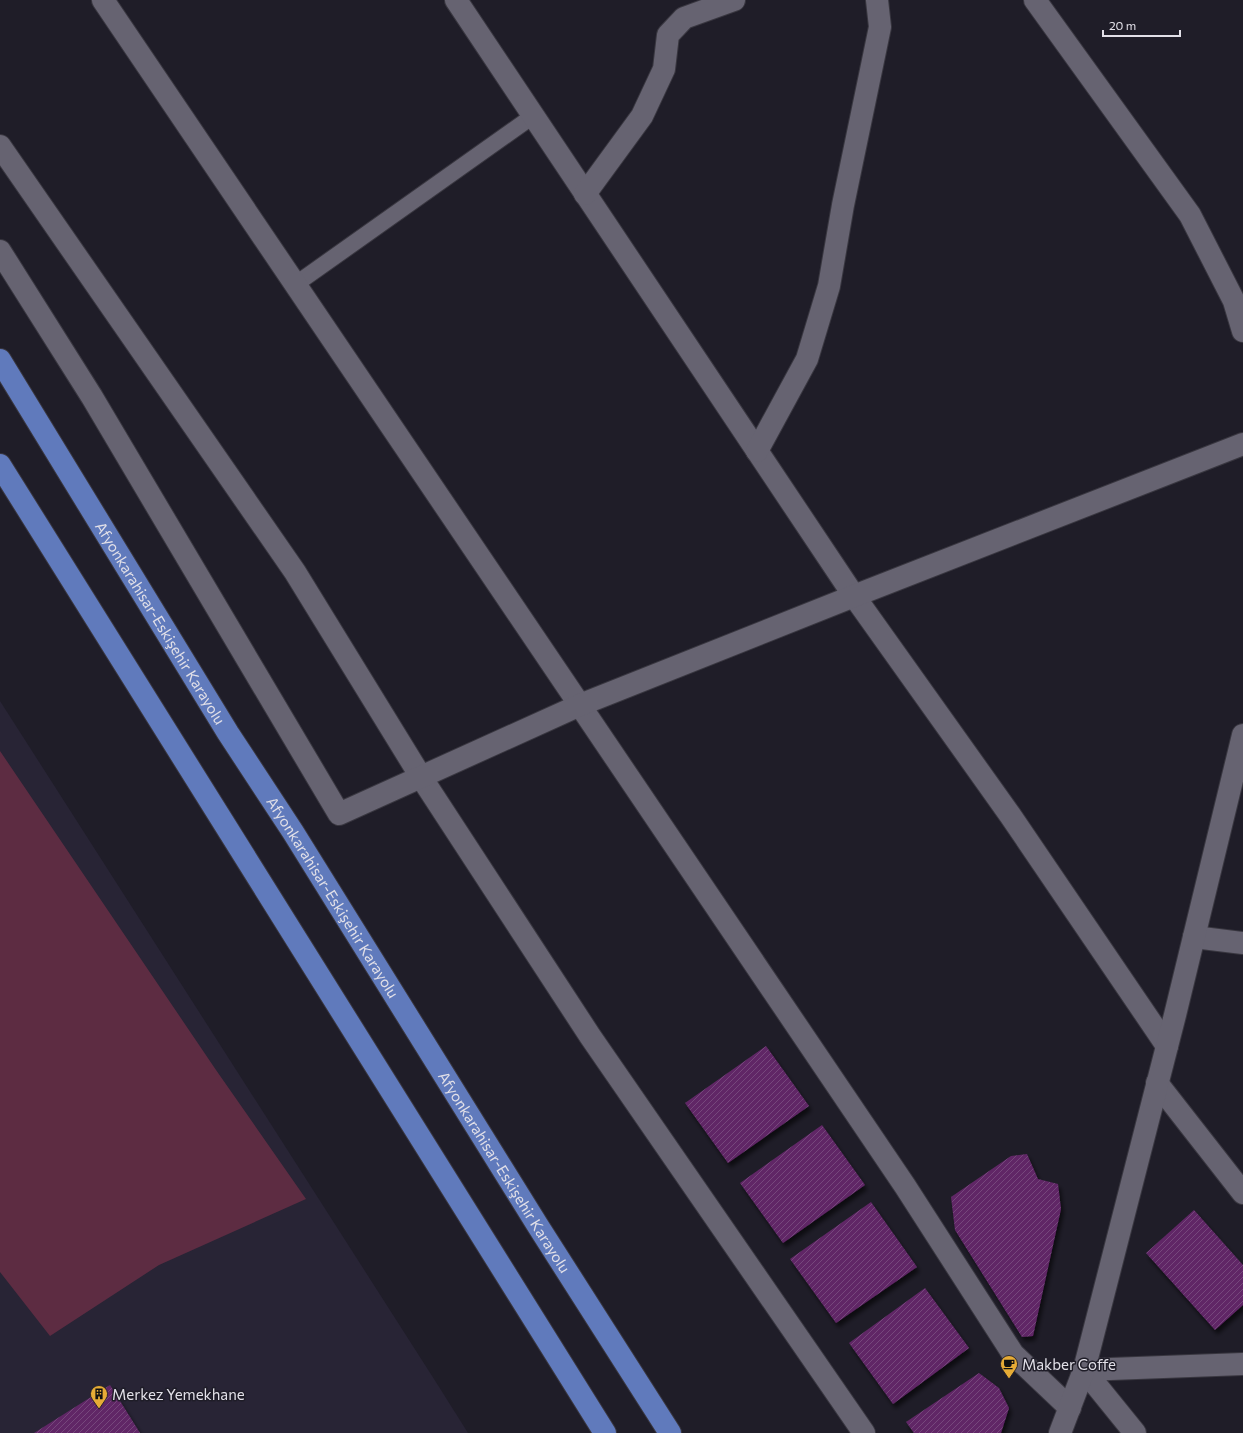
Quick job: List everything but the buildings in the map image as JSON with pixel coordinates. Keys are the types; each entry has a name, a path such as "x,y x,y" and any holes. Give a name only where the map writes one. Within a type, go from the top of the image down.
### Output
{"highway":[{"name":"Afyonkarahisar-Eskişehir Karayolu","path":"0,360 228,734 293,832 534,1219 670,1433"},
{"path":"0,465 606,1433"}],"street":[{"path":"103,0 905,1186 1013,1354 1070,1408"},
{"path":"456,0 854,596 1010,815 1167,1046"},
{"path":"585,194 642,116 664,69 668,35 684,18 734,0"},
{"path":"757,451 807,359 829,286 843,206 880,27 877,0"},
{"path":"1035,0 1190,214 1234,301 1243,331"},
{"path":"0,146 295,572 421,777 590,1036 864,1433"},
{"path":"0,251 92,397 339,814 580,705 1243,444"},
{"path":"1060,1433 1084,1370 1167,1046 1243,735"},
{"path":"1194,937 1243,943"},
{"path":"1157,1083 1235,1175 1243,1194"},
{"path":"1084,1370 1243,1364"},
{"path":"1084,1370 1136,1433"}],"lane":[{"path":"296,284 533,116"}],"shaded area":[{"path":"0,701 434,1379 468,1433 0,1433"},
{"path":"0,751 216,1070 306,1199 159,1265 50,1336 0,1272"}],"place":[{"name":"Makber Coffe","path":"1009,1379"},
{"name":"Merkez Yemekhane","path":"99,1409"}]}
